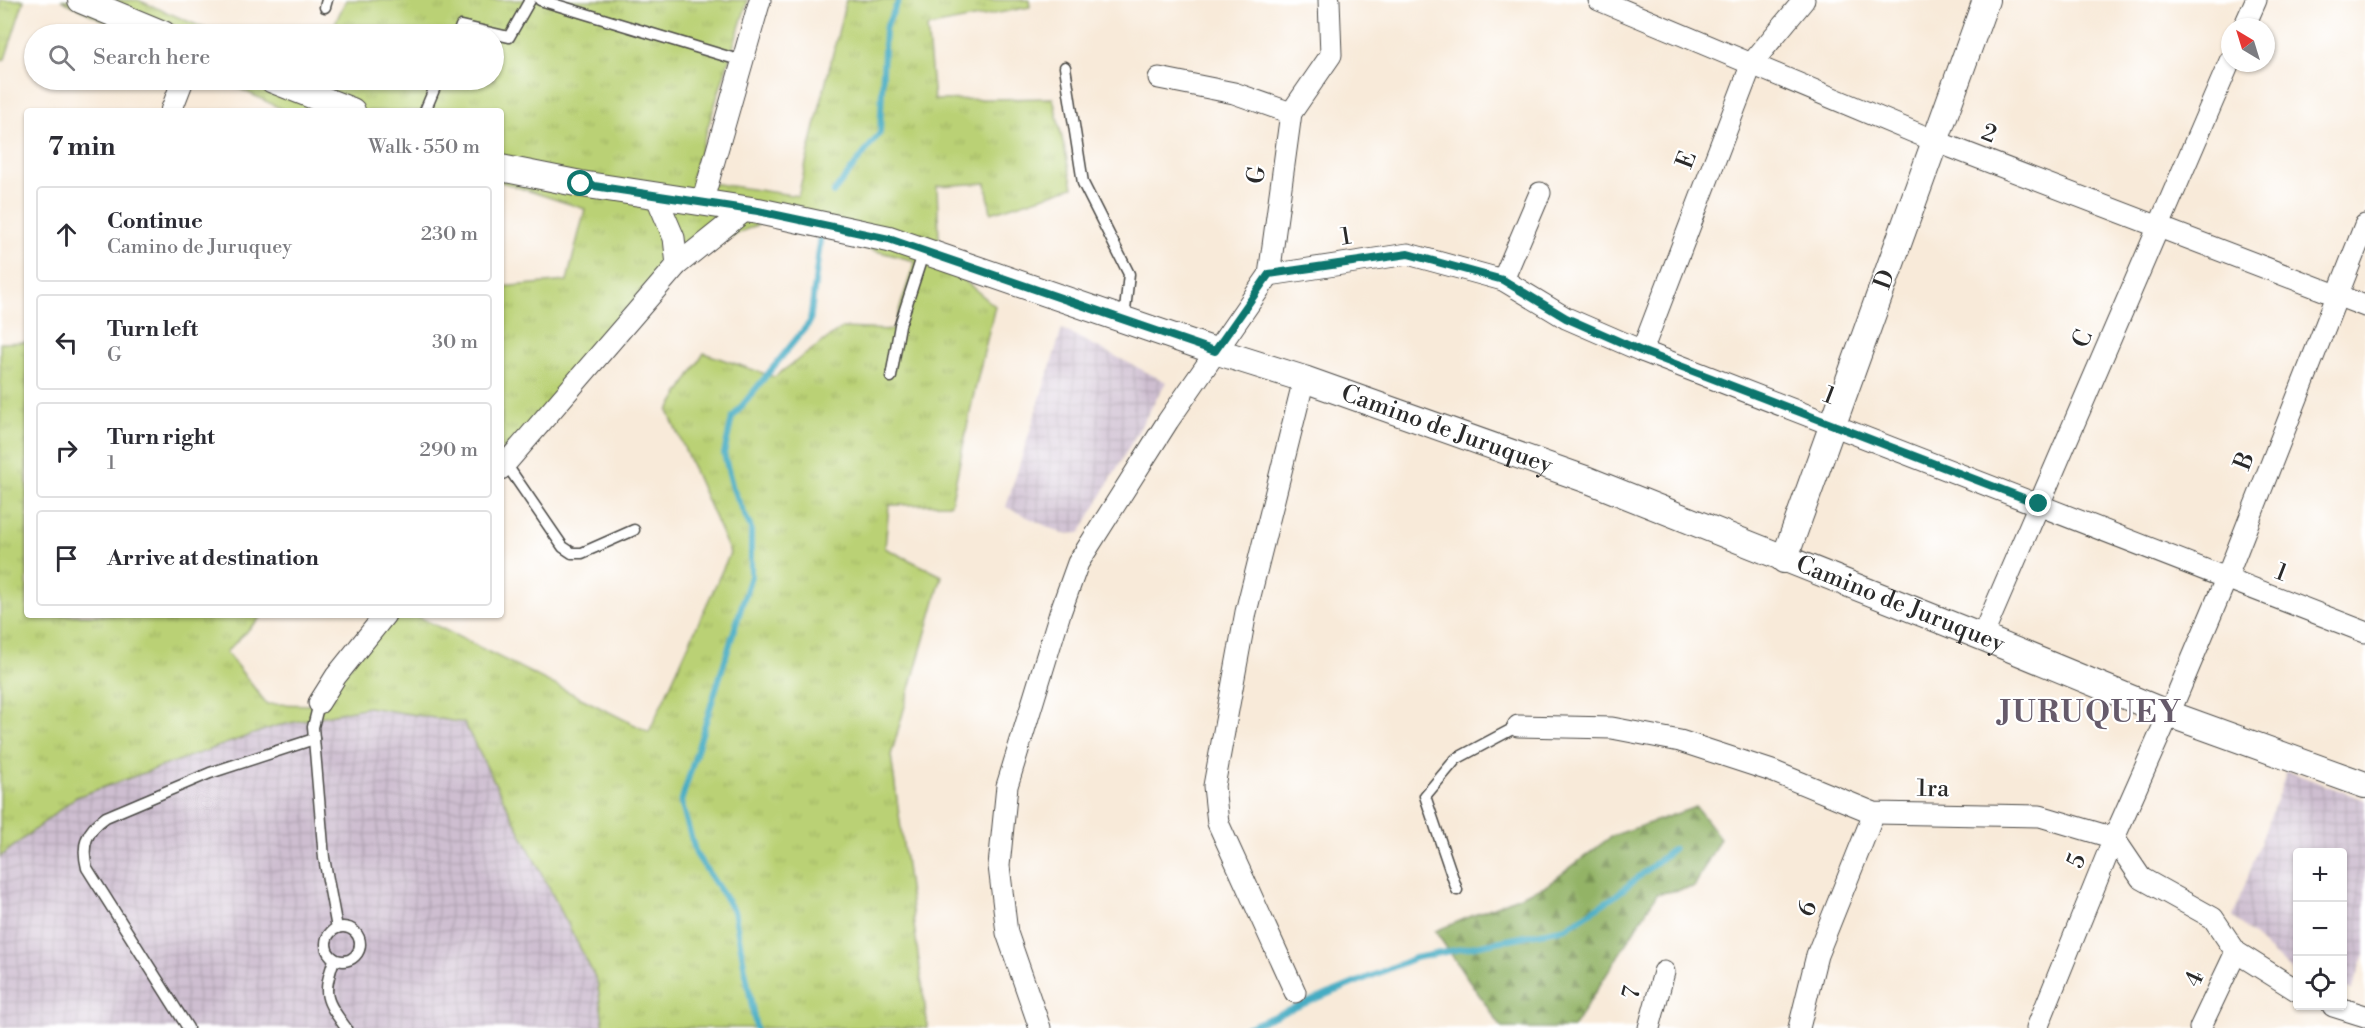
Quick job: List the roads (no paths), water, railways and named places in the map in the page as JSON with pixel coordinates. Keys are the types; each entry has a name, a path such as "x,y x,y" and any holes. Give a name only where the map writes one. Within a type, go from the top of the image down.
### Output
{"street":[{"path":"81,0 139,24"},
{"path":"702,203 760,0"},
{"name":"G","path":"1040,1028 1007,933 999,866 1007,786 1060,613 1078,563 1103,519 1269,274 1292,113 1331,55 1329,0"},
{"name":"2","path":"1599,0 1935,141 2365,306"},
{"name":"E","path":"1641,351 1752,63 1804,0"},
{"name":"D","path":"1784,560 1986,0"},
{"path":"2248,18 2256,0"},
{"name":"C","path":"1983,637 2225,72"},
{"path":"1159,78 1234,93 1292,113"},
{"path":"172,108 179,90"},
{"path":"298,90 344,108"},
{"name":"Camino de Juruquey","path":"504,169 581,184 747,209 889,239 1215,351 1304,379 1588,480 1784,560 1983,637 2169,714 2365,785"},
{"path":"1503,280 1540,193"},
{"path":"656,196 674,238 677,265"},
{"path":"504,466 677,265 747,209"},
{"name":"B","path":"2169,714 2226,579 2365,225"},
{"name":"1","path":"1269,274 1408,254 1503,280 1566,318 1641,351 2365,632"},
{"path":"1295,992 1218,823 1214,786 1246,612 1304,379"},
{"path":"319,704 336,676 383,618"},
{"name":"5","path":"2037,1028 2114,838 2169,714"},
{"name":"1ra","path":"1518,726 1612,728 1680,741 1772,771 1874,813 2040,816 2114,838"},
{"name":"6","path":"1799,1028 1817,955 1874,813"},
{"path":"2114,838 2141,878 2213,918 2236,952 2293,988"},
{"name":"4","path":"2200,1028 2236,952"},
{"name":"7","path":"1649,1028 1664,972"},
{"path":"2347,1010 2365,1016"}],"lane":[{"path":"504,36 509,37 530,0"},
{"path":"540,0 742,61"},
{"path":"1065,66 1083,183 1129,274 1124,319"},
{"path":"425,108 433,90"},
{"path":"891,377 900,325 924,251"},
{"path":"504,468 563,547 572,553 582,553 634,530"},
{"path":"319,704 313,727 324,858 337,928"},
{"path":"1457,890 1425,796 1456,759 1518,726"},
{"path":"188,1028 87,868 84,846 86,838 97,823 106,817 210,773 314,739"},
{"path":"342,927 354,931 360,940 356,957 340,962 334,960 326,946 328,936 337,928 342,927"},
{"path":"334,960 327,985 327,997 329,1005 346,1028"}],"waterway":[{"path":"833,193 880,133 885,29 899,0"},
{"path":"756,1028 734,911 696,854 681,802 751,576 751,528 733,489 724,454 732,418 810,322 821,234"},
{"path":"1246,1028 1415,958 1566,928 1615,896 1673,849"}],"district":[{"name":"JURUQUEY","path":"2091,713"}]}
